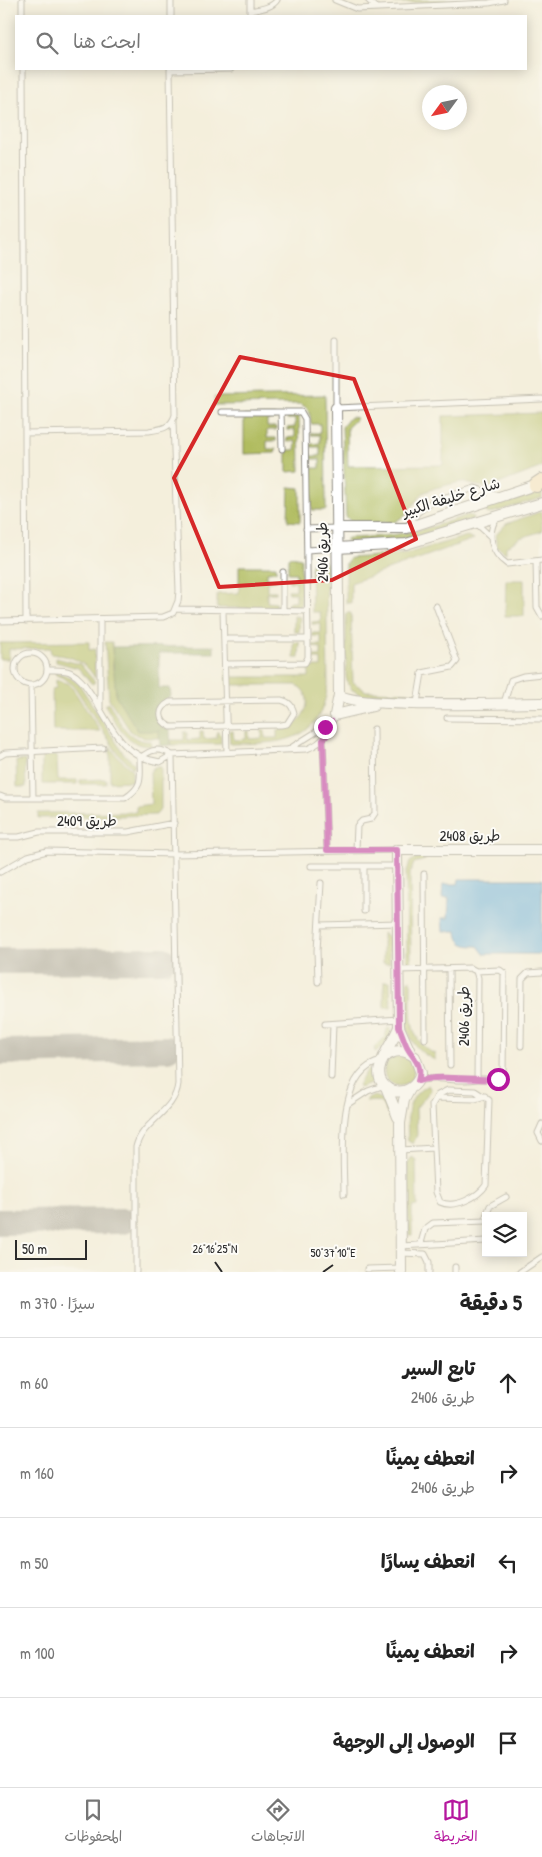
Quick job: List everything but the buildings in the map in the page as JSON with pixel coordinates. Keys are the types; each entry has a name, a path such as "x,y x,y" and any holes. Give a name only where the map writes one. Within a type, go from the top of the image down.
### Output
{"street":[{"name":"طريق 2406","path":"334,719 339,695 336,408"},
{"name":"شارع خليفة الكبير","path":"337,528 407,528 540,483"},
{"path":"337,548 406,544 542,503"},
{"path":"478,505 482,512 478,523"},
{"path":"339,695 354,702 542,703"},
{"path":"334,719 398,703"},
{"path":"397,850 400,1023 411,1054 420,1067 418,1081 410,1089 404,1100 400,1123 401,1270"},
{"name":"طريق 2408","path":"397,850 542,850"},
{"path":"400,1023 383,1059 379,1073 400,1123"},
{"path":"383,1059 397,1051 411,1054"},
{"path":"385,1086 398,1092 410,1089"}],"lane":[{"path":"22,0 22,15"},
{"path":"171,0 171,15"},
{"path":"250,0 250,13 275,4 277,0"},
{"path":"368,0 378,9"},
{"path":"338,1 357,9 378,9 488,3 504,0"},
{"path":"23,70 26,621"},
{"path":"0,622 163,617 172,613 175,609 179,591 173,421 175,414 170,70"},
{"path":"336,340 336,408 542,399"},
{"path":"222,412 301,412 305,419 307,550 308,657 305,663 225,664"},
{"path":"281,412 282,449"},
{"path":"25,433 149,431 163,429 173,421"},
{"path":"407,528 417,513 427,504 468,490 482,489 502,497"},
{"path":"498,516 492,526 491,538 495,553 507,564 539,561 537,607 542,616"},
{"path":"478,523 491,538"},
{"path":"306,529 337,528"},
{"path":"307,550 337,548"},
{"path":"283,572 283,611"},
{"path":"417,703 422,673 452,666 457,660 436,606"},
{"path":"175,609 307,611"},
{"path":"223,611 226,752"},
{"path":"100,619 100,709"},
{"path":"224,639 308,639"},
{"path":"36,655 44,661 47,670 44,679 31,685 22,682 16,674 16,664 22,656 36,655"},
{"path":"47,670 64,670 77,676 130,752 140,758 160,762 172,755 307,749 323,740 331,730 334,719"},
{"path":"504,703 511,680 522,676 542,674"},
{"path":"31,685 33,798"},
{"path":"226,701 288,701 293,706 294,713 287,724 280,726 171,727 165,724 161,718 160,711 164,705 170,702 226,701"},
{"path":"447,718 542,719"},
{"path":"288,750 334,719"},
{"path":"356,849 357,826 362,821 372,820 375,813 374,729"},
{"path":"323,740 327,850"},
{"path":"0,756 5,753 103,748"},
{"path":"140,758 154,749 160,749 172,755"},
{"path":"136,1272 136,1147 142,1133 174,1098 178,1084 172,755"},
{"path":"0,796 5,798 126,798 140,785 140,758"},
{"name":"طريق 2409","path":"0,837 19,837 39,832 128,832 174,823"},
{"path":"0,872 28,856 47,851 174,854 356,849 397,850"},
{"path":"311,866 398,866"},
{"path":"364,867 364,910"},
{"path":"424,874 425,1039"},
{"path":"318,982 317,951 321,883"},
{"path":"320,925 399,923"},
{"name":"طريق 2406","path":"399,970 470,968 476,972 478,978 477,1079"},
{"path":"449,969 450,1065"},
{"path":"418,1081 432,1077 470,1080 498,1079 502,1075 504,974 500,970 476,972"},
{"path":"521,1046 522,978 528,973 542,972"},
{"path":"325,1024 400,1023"},
{"path":"331,1077 333,1024"},
{"path":"344,1194 344,1128 348,1104 354,1084 363,1070 383,1059"},
{"path":"348,1104 368,1091 385,1086"},
{"path":"485,1096 489,1100 487,1183 485,1188 464,1200 447,1204 440,1202 436,1192 434,1148 432,1105 436,1098 475,1098 485,1096"},
{"path":"542,1124 538,1133 542,1141"},
{"path":"400,1150 434,1148"},
{"path":"488,1212 490,1206 506,1197"},
{"path":"421,1243 425,1229 433,1223 482,1221"},
{"path":"401,1249 421,1243 482,1241"},
{"path":"401,1249 425,1254 429,1262 429,1272"},
{"path":"520,1272 542,1257"},
{"path":"367,1269 401,1270"}],"highlighted area":[{"path":"240,357 354,379 416,539 332,580 219,587 174,478"}],"green space":[{"path":"390,0 460,0 464,2 395,3"},
{"path":"325,395 326,510 312,510 311,468 320,468 320,459 311,459 311,456 320,456 320,447 311,447 311,444 320,443 320,435 311,435 311,433 320,433 320,424 311,424 310,414 307,409 299,404 214,405 214,397"},
{"path":"542,413 542,467 488,488 460,482 435,488 423,493 404,516 395,522 352,523 346,517 342,427 350,417 357,418 347,428 348,466 443,465 443,416"},
{"path":"287,415 299,415 300,471 287,472 287,450 295,450 296,441 287,441 287,438 295,437 295,430 287,430 287,428 295,427 295,419 287,419"},
{"path":"244,416 275,416 275,419 267,420 267,427 276,427 276,430 267,430 267,438 276,438 276,441 267,441 267,449 276,449 275,453 244,454"},
{"path":"289,487 300,488 300,522 288,521"},
{"path":"542,489 542,498 488,514 486,512 486,508"},
{"path":"542,511 542,531 520,538 506,547 506,553 497,547 495,536 506,524"},
{"path":"467,515 472,516 473,519 401,541 348,542 345,540 348,538 409,532"},
{"path":"467,536 474,539 351,583 351,603 346,603 346,563 350,558 405,554"},
{"path":"291,556 301,558 301,604 298,608 288,607 288,602 296,602 296,593 289,593 288,590 296,590 296,582 289,582 289,579 296,579 296,573 288,573 288,558"},
{"path":"326,562 328,683 324,703 317,719 296,736 282,741 230,744 229,731 233,731 234,740 246,739 246,731 249,731 249,739 262,738 262,730 265,730 265,738 277,738 277,730 286,729 293,725 304,712 307,705 307,697 303,690 296,685 227,685 226,670 230,670 230,677 309,677 309,667 321,667 321,659 313,659 313,656 321,656 321,648 313,647 313,645 321,645 321,636 312,636 312,633 321,633 321,624 312,624 312,622 321,621 320,612 312,612 311,563"},
{"path":"239,566 276,566 276,571 267,572 267,579 276,579 276,581 267,582 267,591 276,591 276,593 267,593 267,602 276,603 275,608 217,608 217,594 239,593"},
{"path":"506,580 524,580 524,616 505,616"},
{"path":"346,613 351,613 353,682 366,691 409,692 409,698 364,697 351,689 346,678"},
{"path":"294,616 300,617 299,632 294,632"},
{"path":"89,642 89,650 95,649 95,678 82,663 65,656 51,654 50,648 9,649 9,659 0,659 0,643"},
{"path":"105,642 112,642 113,671 115,671 159,731 160,738 144,738 131,732 109,699"},
{"path":"294,642 300,643 299,658 294,658"},
{"path":"214,646 214,653 159,653 159,688 170,688 171,696 160,703 156,713 162,727 170,731 171,745 160,746 159,731 138,731 116,696 112,647"},
{"path":"56,658 80,664 95,682 92,684 78,668 56,662"},
{"path":"55,672 68,676 79,684 124,754 135,764 133,768 118,754 74,686 64,678 56,675"},
{"path":"56,679 69,684 100,731 53,731 52,689 56,688"},
{"path":"109,703 125,729 136,738 143,741 151,741 151,746 135,743 123,733 105,705"},
{"path":"200,731 203,731 204,739 217,738 217,731 221,735 221,744 171,745 171,740 184,740 184,732 187,732 187,740 200,739"},
{"path":"110,746 116,755 132,770 132,781 110,782"},
{"path":"42,756 57,756 58,780 77,780 77,784 42,784"},
{"path":"25,760 26,787 17,787 16,761"},
{"path":"154,767 161,767 161,809 156,815 38,818 38,813 136,812 136,806 151,804 150,772"},
{"path":"106,779 106,784 80,784 80,780"},
{"path":"418,856 425,856 425,860 414,863 410,874 411,964 407,964 406,873 410,862"},
{"path":"383,933 389,937 390,963 383,963"},
{"path":"411,980 411,1012 414,1032 425,1048 435,1054 435,1060 423,1053 415,1045 407,1026 407,981"},
{"path":"384,981 390,981 391,1007 384,1007"},
{"path":"390,1027 391,1035 389,1039 382,1048 375,1052 374,1048 385,1037 387,1029"},
{"path":"399,1056 410,1060 414,1071 410,1082 399,1086 388,1082 384,1071 388,1060"},
{"path":"370,1069 374,1083 359,1088 358,1085 367,1070"},
{"path":"428,1085 431,1090 416,1108 417,1135 413,1144 408,1141 409,1109 415,1096"},
{"path":"374,1096 385,1100 392,1118 381,1103 367,1102 367,1099"},
{"path":"412,1157 416,1160 417,1206 412,1207 412,1235 409,1235 407,1164"}],"water":[{"path":"459,879 542,879 542,954 484,954 478,946 463,944 459,939 457,931 443,931 442,918 448,918 449,898 442,898 443,884 458,884"}],"taxiway":[{"path":"0,961 163,960"},
{"path":"0,1052 167,1049"},
{"path":"0,1222 124,1221"}],"route":[{"path":"325,727 332,722 331,730 323,740 327,850 397,850 399,1027 406,1046 416,1058 420,1067 421,1073 418,1081 432,1077 470,1080 498,1079"}]}
